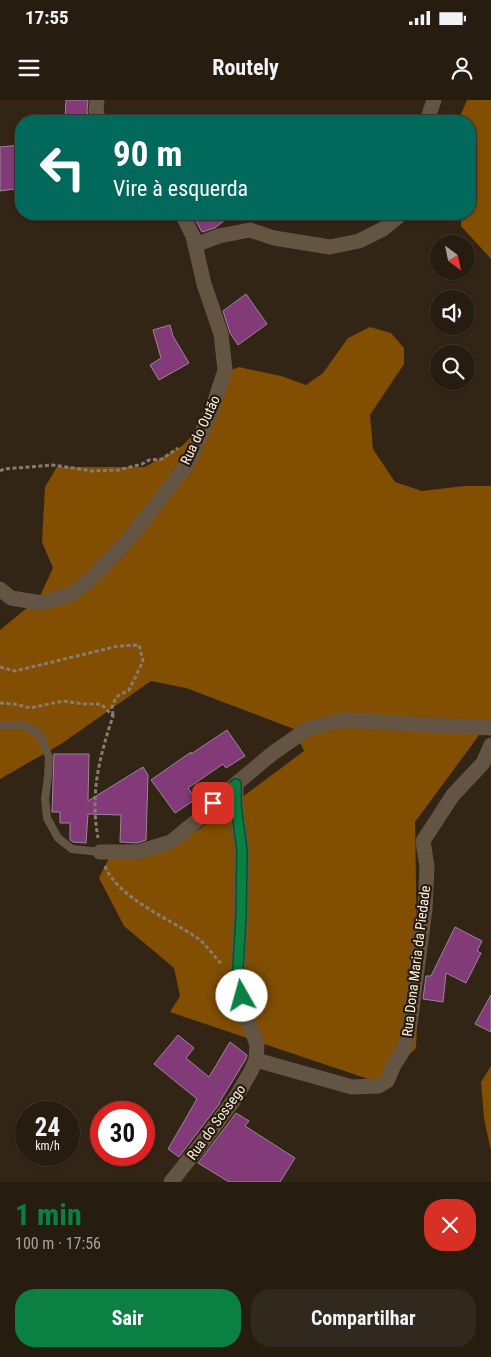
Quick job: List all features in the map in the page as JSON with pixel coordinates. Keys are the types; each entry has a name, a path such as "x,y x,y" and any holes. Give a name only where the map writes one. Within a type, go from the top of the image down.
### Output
{"street":[{"path":"97,100 97,115"},
{"path":"429,115 434,100"},
{"name":"Rua do Outão","path":"0,589 11,598 42,603 70,595 91,580 130,538 188,462 212,410 225,370 221,334 204,284 193,236 185,220"},
{"path":"195,245 218,236 250,230 274,238 330,247 359,241 383,229 395,220"},
{"path":"100,852 138,852 171,842 200,818 213,803 273,753 309,728 346,720 491,728"},
{"name":"Rua Dona Maria da Piedade","path":"256,1060 352,1087 379,1086 387,1080 404,1048 410,1024 425,909 427,867 423,841 453,795 483,764 491,745"},
{"path":"236,784 236,805 242,851 238,968 243,1007 257,1045 256,1060"},
{"name":"Rua do Sossego","path":"171,1182 202,1144 236,1097 256,1060"}],"lane":[{"path":"0,726 24,726 40,735 49,757 45,799 47,818 58,838 72,849 100,852"}],"path":[{"path":"0,471 4,469 54,466 92,471 119,470 142,464 149,460 162,459 184,443"},
{"path":"0,667 15,671 118,646 139,645 143,661 128,690 116,697 112,707 113,716 102,748 95,790 95,823 100,852 108,873 121,888 157,914 198,938 222,965"},
{"path":"0,703 30,708 63,701 101,704 113,716"}],"shaded area":[{"path":"467,100 491,100 491,259 475,241 475,235 469,235 461,226 461,220 476,220 476,115 461,115"},
{"path":"370,327 391,333 404,348 404,364 370,415 373,449 395,482 422,491 464,486 491,486 491,719 415,822 418,1006 416,1048 380,1083 170,1012 180,996 174,968 124,926 99,878 111,854 154,851 198,830 304,751 294,729 186,688 151,681 61,744 0,779 0,630 39,598 53,568 42,542 45,487 57,467 145,467 182,446 202,426 220,375 239,367 281,376 306,385 323,373 348,338"},
{"path":"491,1066 491,1151 484,1118 481,1082"}],"building":[{"path":"66,100 88,100 88,115 65,115"},
{"path":"15,146 15,189 0,191 0,147"},
{"path":"225,220 215,228 202,232 196,221"},
{"path":"246,294 267,324 238,345 230,333 223,311"},
{"path":"170,325 173,336 189,363 159,380 150,365 161,358 153,330"},
{"path":"227,730 245,756 226,768 223,764 188,788 196,799 175,813 151,780"},
{"path":"54,754 89,754 88,801 143,767 148,775 146,840 137,843 120,842 121,815 88,814 86,843 70,840 70,823 60,823 60,812 52,812"},
{"path":"455,927 482,941 477,951 481,953 466,983 446,973 443,1002 423,999 426,976 431,976"},
{"path":"491,995 491,1032 475,1024"},
{"path":"178,1035 194,1048 186,1058 209,1077 230,1042 247,1055 220,1103 179,1157 168,1149 197,1099 154,1064"},
{"path":"236,1113 249,1121 245,1126 295,1158 280,1182 229,1182 198,1163"}],"route":[{"path":"213,803 236,784 236,805 242,851 238,968 242,996"}]}
